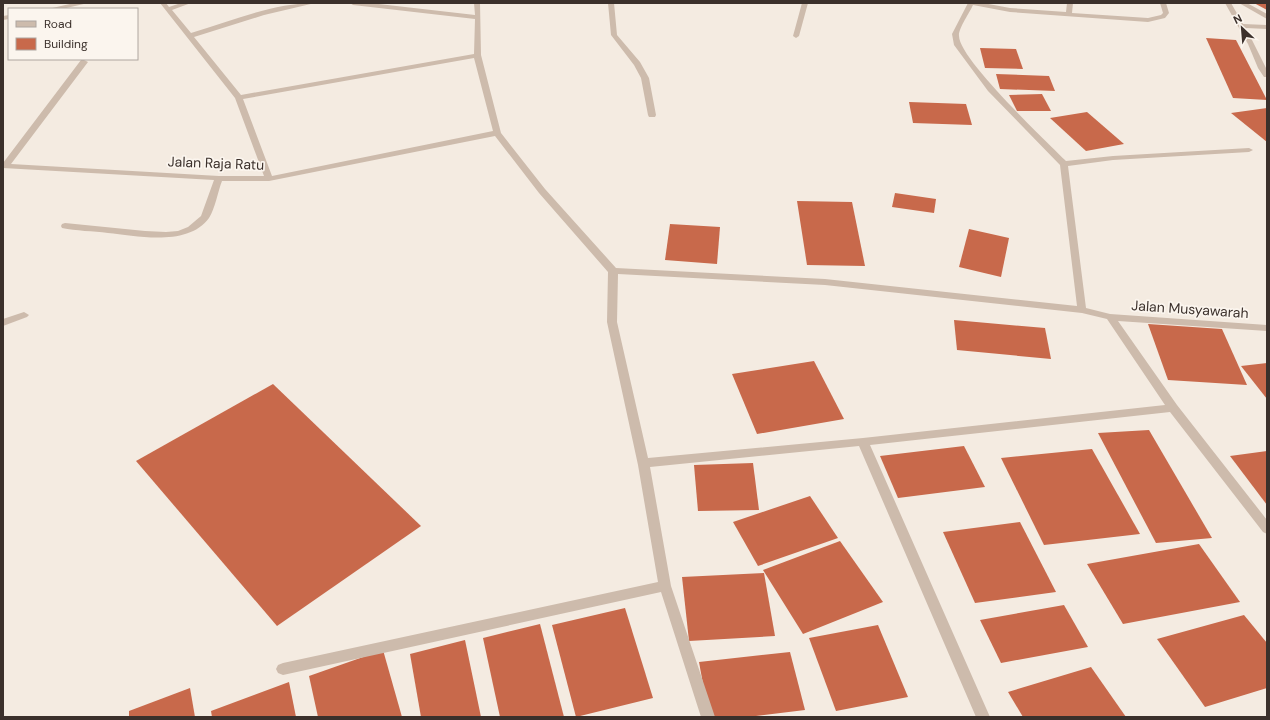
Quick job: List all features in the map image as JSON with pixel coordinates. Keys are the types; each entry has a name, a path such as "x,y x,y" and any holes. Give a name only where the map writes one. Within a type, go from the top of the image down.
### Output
{"street":[{"path":"57,8 85,3"},
{"path":"166,6 188,3"},
{"path":"190,36 263,13 312,3"},
{"path":"353,3 478,17"},
{"path":"477,3 477,56 497,133 542,191 613,271 612,322 643,463 665,586 708,717"},
{"path":"611,3 614,35 637,64 645,78 652,115"},
{"path":"796,36 805,3"},
{"path":"1082,310 1064,164 991,89 958,45 955,34 971,3 1010,10 1070,15 1156,19 1163,17 1166,13 1163,3"},
{"path":"1070,3 1070,15"},
{"path":"1228,3 1267,75"},
{"path":"1242,3 1267,17"},
{"path":"166,6 239,98 268,179"},
{"path":"1240,26 1267,27"},
{"path":"239,98 317,82 477,56"},
{"path":"4,166 84,62"},
{"name":"Jalan Raja Ratu","path":"4,166 219,178 268,179 497,133"},
{"path":"1064,164 1113,158 1249,150"},
{"path":"65,226 145,234 166,235 180,233 191,229 205,217 219,178"},
{"name":"Jalan Musyawarah","path":"613,271 825,282 1082,310 1110,317 1267,328"},
{"path":"3,323 24,315"},
{"path":"1110,317 1173,408 1267,529"},
{"path":"643,463 863,442 1173,408"},
{"path":"863,442 983,717"},
{"path":"283,669 665,586"}],"building":[{"path":"1254,3 1267,3 1267,10"},
{"path":"1206,38 1236,40 1267,100 1233,98"},
{"path":"980,48 1016,49 1023,69 985,68"},
{"path":"996,74 1049,76 1055,91 1000,89"},
{"path":"1042,94 1051,111 1017,111 1009,95"},
{"path":"909,102 966,104 972,125 913,123"},
{"path":"1267,108 1267,142 1231,113"},
{"path":"1087,112 1124,144 1086,151 1050,118"},
{"path":"895,193 936,199 934,213 892,207"},
{"path":"797,201 852,202 865,266 807,265"},
{"path":"670,224 720,227 717,264 665,260"},
{"path":"969,229 1009,238 1001,277 959,267"},
{"path":"954,320 1045,328 1051,359 957,350"},
{"path":"1148,324 1222,329 1247,385 1168,380"},
{"path":"814,361 844,419 757,434 732,374"},
{"path":"1267,363 1267,399 1241,366"},
{"path":"273,384 421,526 277,626 136,461"},
{"path":"1149,430 1212,538 1156,543 1098,433"},
{"path":"964,446 985,487 898,498 880,456"},
{"path":"1092,449 1140,534 1044,545 1001,458"},
{"path":"1267,451 1267,505 1230,456"},
{"path":"753,463 759,510 698,511 694,465"},
{"path":"810,496 838,538 758,566 733,522"},
{"path":"1020,522 1056,592 975,603 943,532"},
{"path":"840,541 883,602 803,634 763,570"},
{"path":"1199,544 1240,602 1123,624 1087,564"},
{"path":"764,573 775,636 689,641 682,577"},
{"path":"1064,605 1088,647 1001,663 980,620"},
{"path":"625,608 653,698 576,717 552,625"},
{"path":"1244,615 1267,643 1267,688 1205,707 1157,639"},
{"path":"540,624 564,717 500,717 483,638"},
{"path":"878,625 908,697 836,711 809,638"},
{"path":"465,640 481,717 421,717 410,654"},
{"path":"383,650 402,717 318,717 309,676"},
{"path":"790,652 805,710 748,717 709,717 699,662"},
{"path":"1091,667 1126,717 1023,717 1008,692"},
{"path":"289,682 296,717 212,717 211,711"},
{"path":"190,688 195,717 129,717 129,711"}]}
